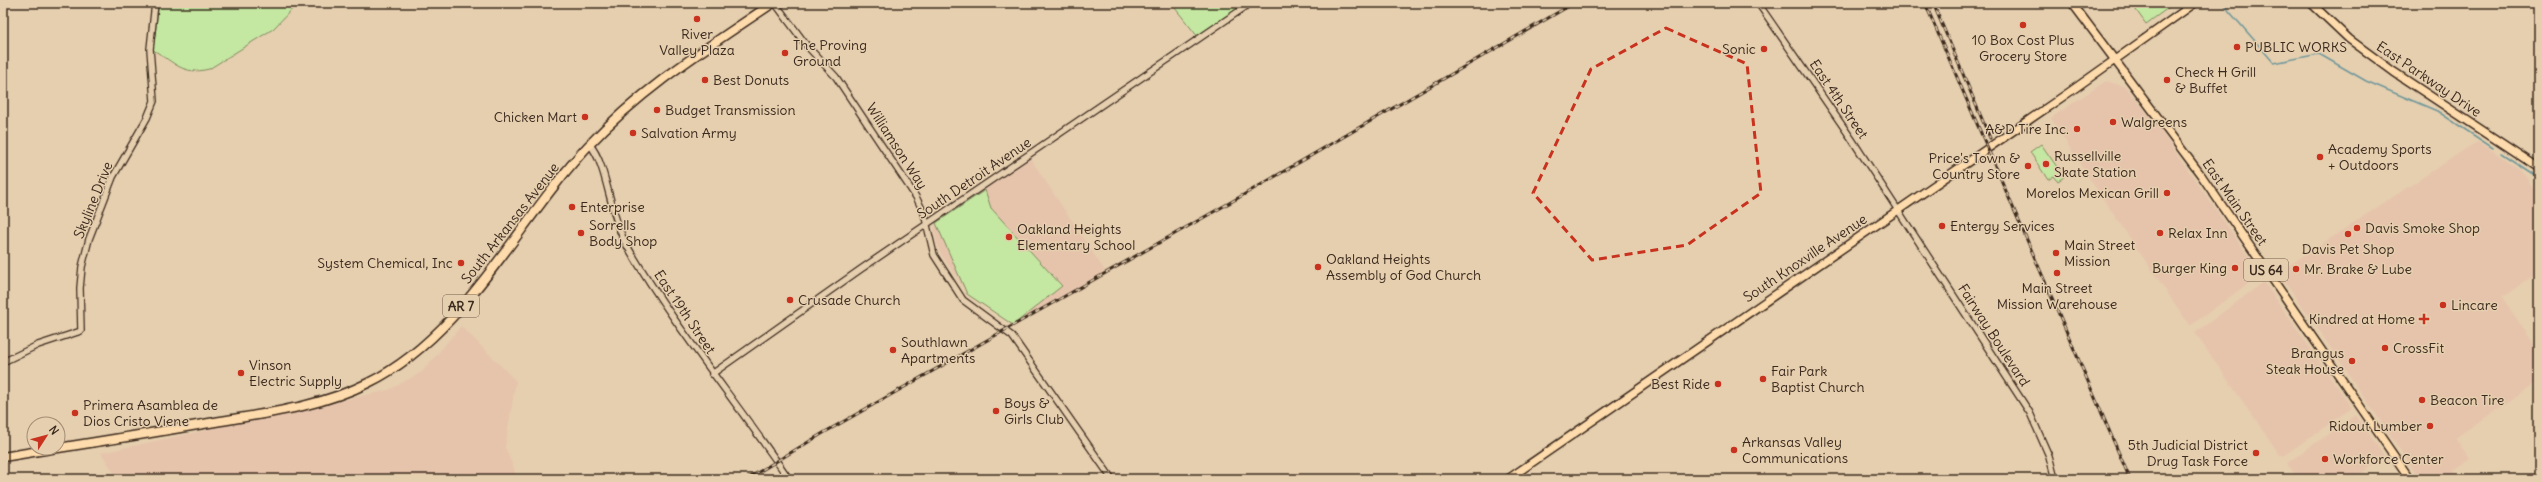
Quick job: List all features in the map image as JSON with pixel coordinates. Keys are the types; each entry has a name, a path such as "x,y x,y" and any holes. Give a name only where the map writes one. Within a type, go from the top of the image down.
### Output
{"highway":[{"name":"South Arkansas Avenue","path":"66,447 291,410 338,396 369,383 403,361 434,336 482,280 564,172 632,103 667,75 774,3"},
{"name":"South Arkansas Avenue","path":"3,457 26,453"}],"main road":[{"name":"East Main Street","path":"2072,3 2116,58 2201,175 2410,479"},
{"name":"South Knoxville Avenue","path":"1508,479 1899,210 2194,3"},
{"name":"East Parkway Drive","path":"2311,3 2349,39 2394,72 2539,168"}],"street":[{"name":"Skyline Drive","path":"3,362 43,343 81,331 80,288 82,267 89,239 113,177 147,118 154,101 150,50 155,3"},
{"name":"Williamson Way","path":"774,3 812,51 836,77 870,124 921,205 934,255 963,300 1012,336 1112,479"},
{"name":"South Detroit Avenue","path":"712,374 926,225 1251,3"},
{"name":"East 4th Street","path":"1758,3 1899,210"},
{"name":"East 19th Street","path":"590,145 598,156 619,230 640,266 712,374 789,479"},
{"name":"Fairway Boulevard","path":"1899,210 2030,413 2049,456 2055,479"}],"highlighted area":[{"path":"1666,28 1747,64 1761,193 1687,245 1592,260 1533,193 1591,69"}],"shaded area":[{"path":"2106,81 2126,87 2156,124 2261,274 2190,326 2085,172 2051,118"},
{"path":"2478,141 2521,170 2539,196 2539,272 2502,297 2539,352 2539,381 2455,438 2470,459 2454,470 2460,479 2420,479 2279,272"},
{"name":"Oakland Heights Elementary School","path":"1030,158 1105,271 1013,324 969,296 939,251 934,231 936,222"},
{"path":"2264,282 2352,408 2283,456 2280,455 2195,333"},
{"path":"461,326 516,381 505,447 518,479 118,479 101,453 389,390 422,372"},
{"path":"2356,415 2385,457 2353,479 2298,479 2287,463"}],"green space":[{"path":"159,3 298,3 273,29 209,69 192,71 179,67 153,50"},
{"path":"1171,3 1246,3 1198,37"},
{"path":"2131,3 2175,3 2146,24"},
{"name":"Russellville Skate Station","path":"2041,144 2064,177 2058,181 2054,176 2048,180 2030,152"},
{"path":"985,190 991,208 1062,286 1013,325 967,294 936,223"}],"waterway":[{"path":"2222,3 2274,63 2319,54 2366,81 2437,111 2493,148"},
{"path":"2501,153 2539,178"}],"railway":[{"path":"747,479 825,432 1238,198 1574,3"},
{"path":"1925,3 2130,479"},
{"path":"1933,3 1990,138"}],"place":[{"name":"River Valley Plaza","path":"697,19"},
{"name":"10 Box Cost Plus Grocery Store","path":"2023,25"},
{"name":"PUBLIC WORKS","path":"2237,47"},
{"name":"Sonic","path":"1764,49"},
{"name":"The Proving Ground","path":"785,53"},
{"name":"Best Donuts","path":"705,80"},
{"name":"Check H Grill & Buffet","path":"2167,80"},
{"name":"Budget Transmission","path":"657,110"},
{"name":"Chicken Mart","path":"585,117"},
{"name":"Walgreens","path":"2113,122"},
{"name":"A&D Tire Inc.","path":"2077,129"},
{"name":"Salvation Army","path":"633,133"},
{"name":"Academy Sports + Outdoors","path":"2320,157"},
{"name":"Russellville Skate Station","path":"2046,164"},
{"name":"Price's Town & Country Store","path":"2028,166"},
{"name":"Morelos Mexican Grill","path":"2167,193"},
{"name":"Enterprise","path":"572,207"},
{"name":"Entergy Services","path":"1942,226"},
{"name":"Davis Smoke Shop","path":"2357,228"},
{"name":"Sorrells Body Shop","path":"581,233"},
{"name":"Relax Inn","path":"2160,233"},
{"name":"Davis Pet Shop","path":"2348,234"},
{"name":"Oakland Heights Elementary School","path":"1009,237"},
{"name":"Main Street Mission","path":"2056,253"},
{"name":"System Chemical, Inc","path":"461,263"},
{"name":"Oakland Heights Assembly of God Church","path":"1318,267"},
{"name":"Burger King","path":"2235,268"},
{"name":"Mr. Brake & Lube","path":"2296,269"},
{"name":"Main Street Mission Warehouse","path":"2057,273"},
{"name":"Crusade Church","path":"790,300"},
{"name":"Lincare","path":"2443,305"},
{"name":"Kindred at Home","path":"2424,319"},
{"name":"CrossFit","path":"2385,348"},
{"name":"Southlawn Apartments","path":"893,350"},
{"name":"Brangus Steak House","path":"2352,361"},
{"name":"Vinson Electric Supply","path":"241,373"},
{"name":"Fair Park Baptist Church","path":"1763,379"},
{"name":"Best Ride","path":"1718,384"},
{"name":"Beacon Tire","path":"2422,400"},
{"name":"Boys & Girls Club","path":"996,411"},
{"name":"Primera Asamblea de Dios Cristo Viene","path":"75,413"},
{"name":"Ridout Lumber","path":"2430,426"},
{"name":"Arkansas Valley Communications","path":"1734,450"},
{"name":"5th Judicial District Drug Task Force","path":"2256,453"},
{"name":"Workforce Center","path":"2325,459"}]}
